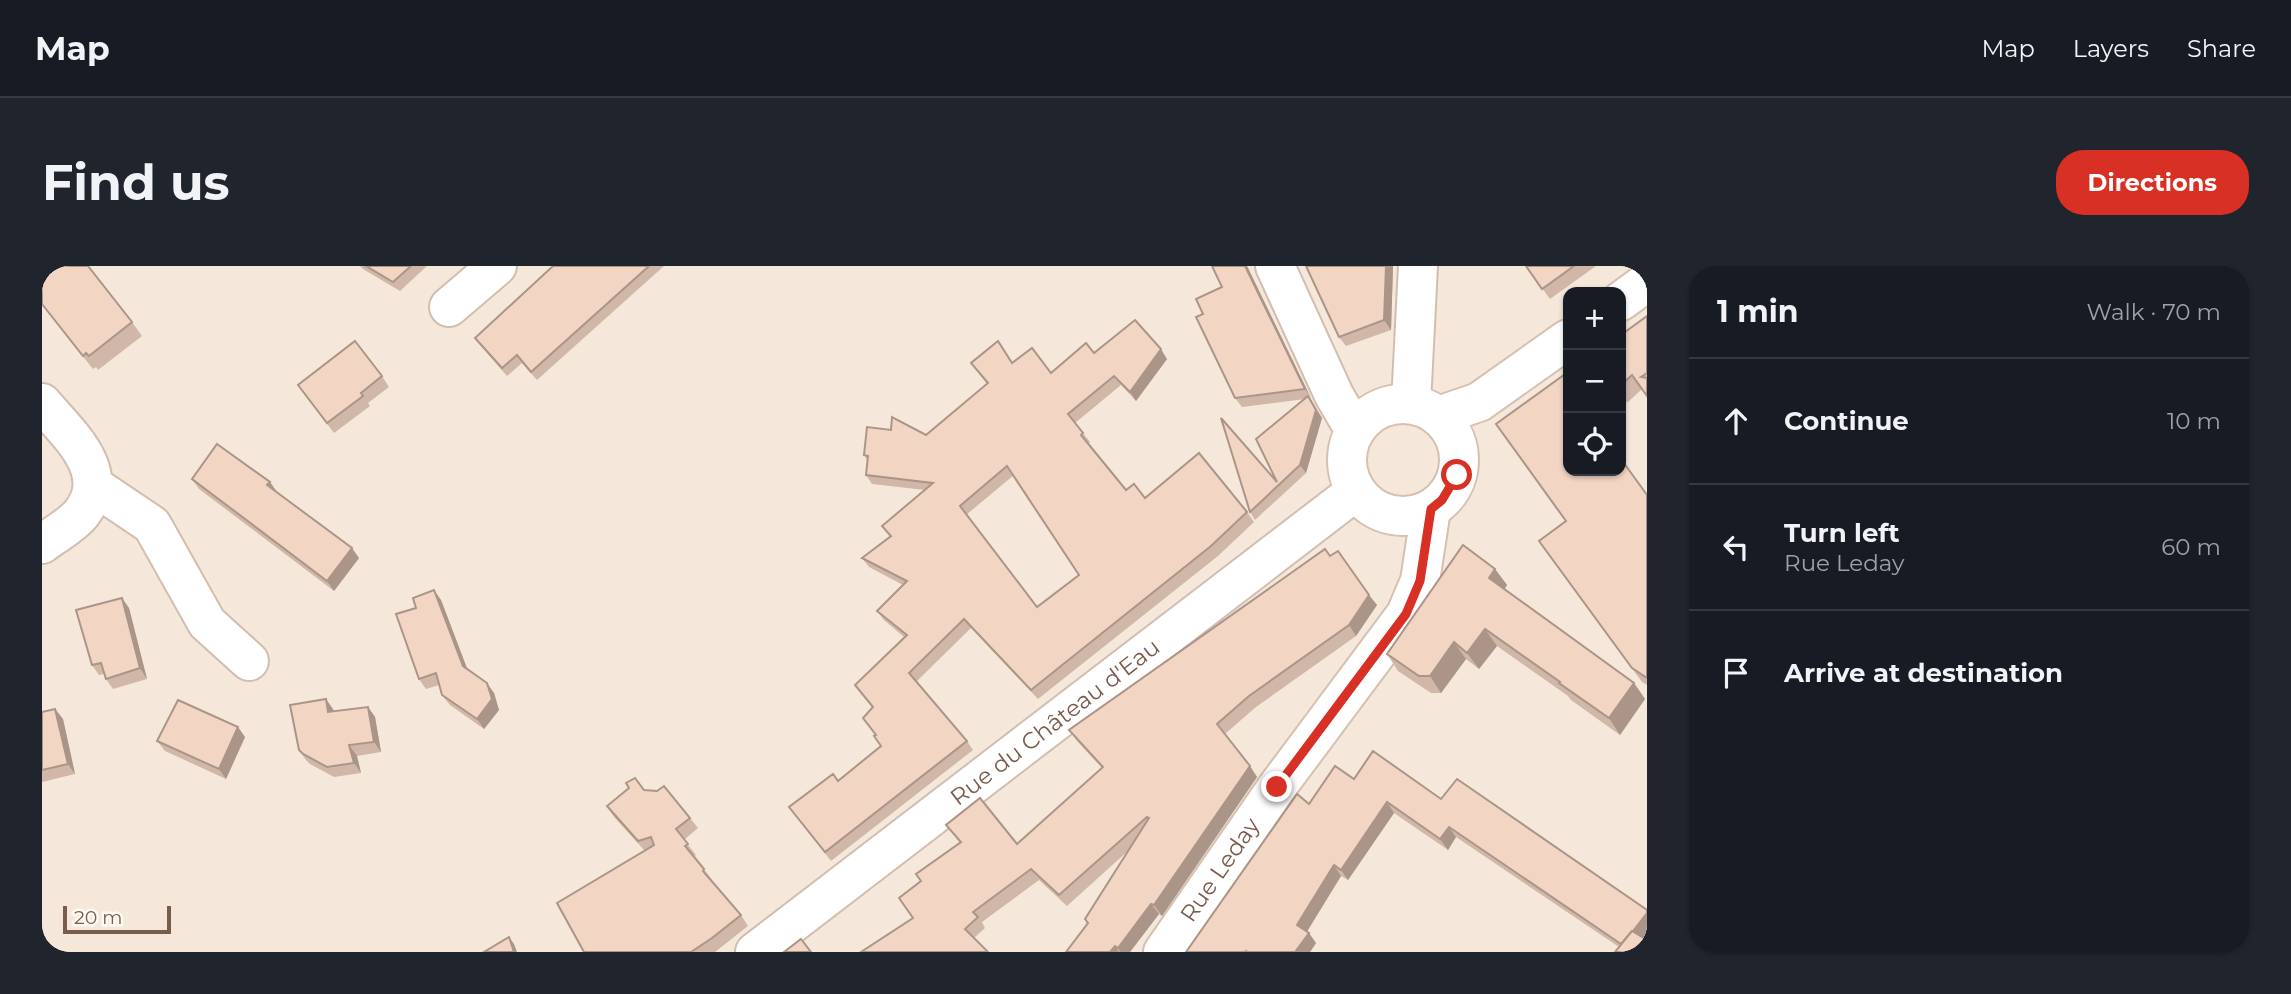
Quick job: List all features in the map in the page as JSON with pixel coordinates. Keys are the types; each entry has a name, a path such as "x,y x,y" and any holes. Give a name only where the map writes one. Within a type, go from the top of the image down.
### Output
{"street":[{"path":"449,307 497,266"},
{"path":"1275,266 1334,395 1348,419 1357,428"},
{"path":"1418,266 1434,418 1460,461 1457,475 1442,500 1413,512 1373,507 1356,491 1349,475 1347,459 1349,443 1367,416 1380,408 1395,404 1434,418 1479,402 1563,343"},
{"path":"1626,297 1647,282"},
{"path":"42,403 88,458 94,485 81,514 42,544"},
{"path":"94,485 152,525 207,623 249,661"},
{"name":"Rue du Château d'Eau","path":"755,952 1356,491"},
{"name":"Rue Leday","path":"1163,952 1277,787 1406,614 1420,581 1410,544 1413,512"}],"shaded area":[{"path":"42,266 1647,266 1647,952 42,952"}],"building":[{"path":"42,266 88,266 132,322 89,356 86,353 83,356 42,304"},
{"path":"366,266 411,266 393,282"},
{"path":"553,266 649,266 531,372 517,355 502,368 475,338"},
{"path":"1212,266 1245,266 1305,389 1235,398 1196,317 1203,314 1196,299 1222,287"},
{"path":"1306,266 1386,266 1384,320 1339,337"},
{"path":"1526,266 1574,266 1542,289"},
{"path":"1647,316 1647,373 1641,377 1647,378 1647,396 1632,375 1626,380 1626,331"},
{"path":"1135,320 1161,349 1130,392 1114,376 1068,414 1083,433 1081,435 1126,490 1134,484 1145,498 1199,453 1247,512 1211,546 1031,690 964,619 909,673 967,741 825,852 789,807 833,774 838,781 881,746 863,718 873,707 855,685 907,635 877,611 907,581 862,558 891,536 882,526 933,483 866,475 868,456 864,455 867,427 891,430 892,417 926,435 988,383 971,363 998,341 1012,363 1032,348 1051,373 1086,343 1094,353","holes":["1007,466 1079,575 1037,607 960,506"]},
{"path":"355,341 382,376 361,393 363,396 327,423 298,385"},
{"path":"1563,376 1563,476 1626,476 1626,466 1647,495 1647,678 1632,668 1539,541 1566,521 1496,424"},
{"path":"1308,396 1316,410 1300,465 1250,512 1221,418 1277,482 1256,439"},
{"path":"217,444 270,482 267,485 352,548 327,581 192,479"},
{"path":"1463,545 1495,569 1489,578 1634,683 1609,718 1485,629 1467,653 1454,642 1430,676 1419,676 1387,654"},
{"path":"1325,549 1330,556 1338,551 1369,595 1349,625 1249,696 1217,724 1250,766 1154,905 1151,904 1118,948 1115,946 1110,952 1066,952 1088,923 1085,919 1149,818 1147,817 1059,895 1031,869 973,912 978,917 965,929 988,952 861,952 913,918 899,898 921,881 916,874 961,842 946,825 980,798 1017,844 1103,767 1069,730"},
{"path":"434,590 463,666 487,683 492,699 477,719 442,695 436,673 419,679 396,614 416,608 413,598"},
{"path":"122,598 140,668 106,679 101,663 92,665 76,610"},
{"path":"326,699 328,712 368,707 374,742 349,745 354,763 327,767 299,750 290,705"},
{"path":"178,700 238,727 219,769 157,741"},
{"path":"55,709 68,764 42,770 42,712"},
{"path":"1373,751 1441,799 1457,779 1647,910 1647,913 1621,944 1449,827 1440,839 1387,802 1341,870 1334,865 1297,925 1309,933 1295,952 1186,952 1297,794 1309,804 1335,766 1354,779"},
{"path":"635,778 644,790 657,791 664,786 690,818 676,829 703,871 741,915 691,952 584,952 557,903 654,845 651,837 638,841 607,806 629,788 626,783"},
{"path":"1632,931 1647,940 1647,952 1615,952"},
{"path":"509,937 514,952 484,952"},
{"path":"801,939 811,952 784,952"}],"route":[{"path":"1277,787 1406,614 1420,581 1431,509 1442,500 1457,475"}]}
